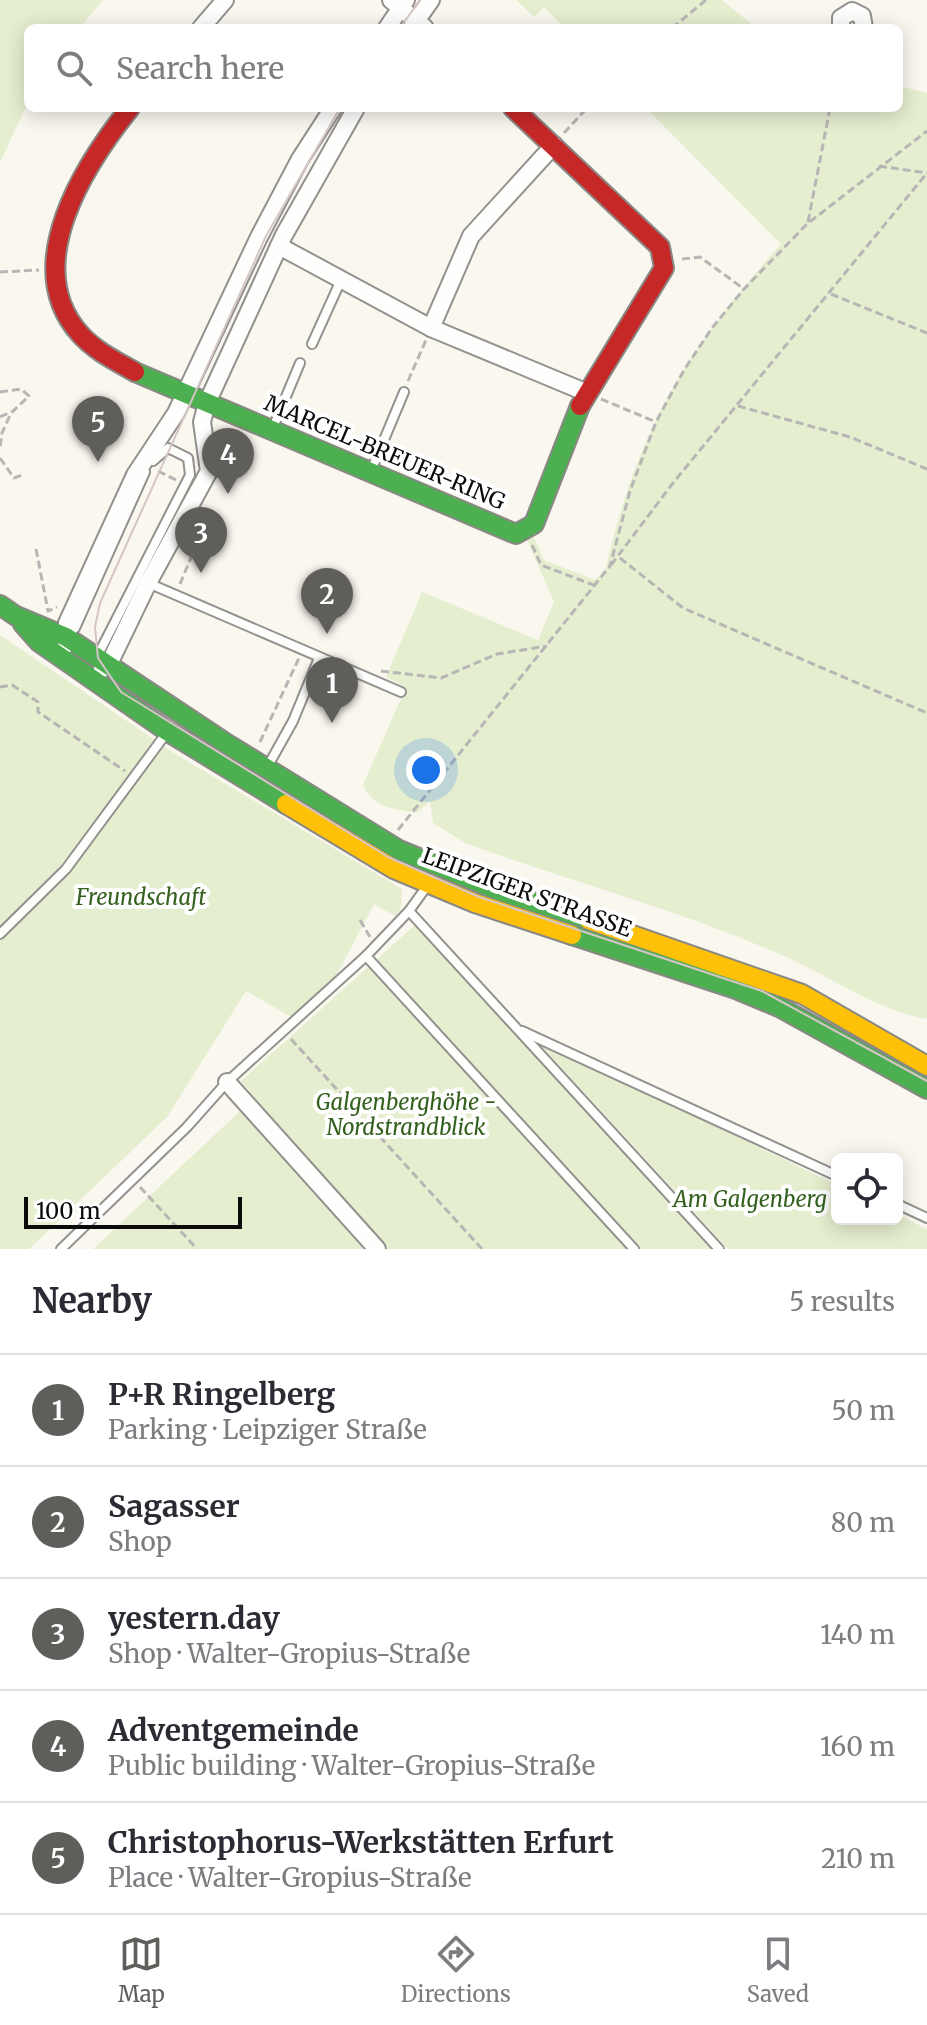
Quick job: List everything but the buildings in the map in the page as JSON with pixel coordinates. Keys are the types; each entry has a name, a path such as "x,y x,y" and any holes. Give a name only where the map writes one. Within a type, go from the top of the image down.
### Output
{"main road":[{"name":"MARCEL-BREUER-RING","path":"126,112 109,132 64,211 57,247 59,293 77,331 103,353 184,395 516,534 527,531 534,524 585,392 664,268 664,261"},
{"path":"517,112 660,247 664,261"},
{"name":"LEIPZIGER STRASSE","path":"0,605 16,616 66,637 92,669 167,731 394,869 432,876 744,971 802,994 926,1064"},
{"name":"LEIPZIGER STRASSE","path":"16,616 39,642 267,769 399,850 432,876 475,903 736,989 779,1007 920,1084"}],"street":[{"path":"204,24 225,0"},
{"path":"409,14 431,0"},
{"path":"842,24 844,14 852,11 862,21 871,0"},
{"path":"331,112 266,224 184,395 135,475 67,623 66,637 92,669 148,583 209,471 202,422 207,403 279,246 354,112"},
{"path":"431,328 471,236 554,145"},
{"path":"279,246 431,328 585,392"},
{"path":"920,1084 926,1064"},
{"path":"227,1082 377,1249"}],"lane":[{"path":"312,344 341,280"},
{"path":"272,430 300,363"},
{"path":"371,471 404,392"},
{"path":"39,642 66,637 75,628 155,457 168,448 183,454 188,458 190,475 92,669"},
{"path":"148,583 401,692"},
{"path":"267,769 293,721 319,658"},
{"path":"0,934 66,869 167,731"},
{"path":"61,1249 227,1082 376,946 409,911 432,876"},
{"path":"409,911 719,1249"},
{"path":"366,956 634,1249"},
{"path":"518,1029 831,1173"},
{"path":"903,1207 927,1218"}],"path":[{"path":"677,24 706,0"},
{"path":"554,145 583,112"},
{"path":"807,224 829,112"},
{"path":"610,566 630,491 656,422 684,370 744,289 807,224 927,131"},
{"path":"879,166 927,173"},
{"path":"396,833 610,566 620,558 673,483 831,294 927,173"},
{"path":"664,261 700,257 744,289"},
{"path":"0,272 58,268"},
{"path":"831,294 927,333"},
{"path":"404,392 431,328"},
{"path":"0,392 26,390 27,401 0,417"},
{"path":"585,392 656,422"},
{"path":"736,406 850,437 927,469"},
{"path":"0,447 2,433 13,411"},
{"path":"0,458 14,478 25,474"},
{"path":"156,469 179,482"},
{"path":"175,595 207,519"},
{"path":"36,549 48,611"},
{"path":"538,558 541,565 596,586"},
{"path":"620,558 683,608 927,713"},
{"path":"373,671 441,678 497,654 547,646"},
{"path":"258,745 302,651"},
{"path":"0,687 12,685 38,702 38,712 134,778"},
{"path":"360,920 376,946"},
{"path":"284,1031 482,1249"},
{"path":"133,1179 197,1249"}],"green space":[{"path":"0,0 103,0 82,24 24,24 24,111 0,162"},
{"path":"516,0 722,0 751,24 561,24 544,7 534,17"},
{"path":"903,87 927,93 927,1019 890,1009 749,941 465,843 433,823 430,801 417,813 393,808 373,799 363,785 406,687 386,677 422,592 538,640 554,602 526,537 533,535 544,560 595,580 606,568 633,474 670,394 718,320 781,244 650,112 903,112"},
{"name":"Freundschaft","path":"0,635 177,755 402,889 401,909 395,916 374,904 336,976 291,1017 246,991 167,1117 29,1249 0,1249"},
{"name":"Galgenberghöhe - Nordstrandblick","path":"415,925 712,1249 93,1249 255,1097 241,1081"},
{"name":"Am Galgenberg","path":"536,1040 831,1182 831,1225 903,1225 903,1217 927,1229 927,1249 728,1249"}],"tram line":[{"path":"403,24 420,0"},
{"path":"338,112 266,236 100,603 95,627 98,658 121,692 388,857 479,897 762,991 927,1081"}],"traffic: fast":[{"path":"135,372 516,534 534,524 580,406"},
{"path":"0,605 16,616 66,637 224,742 399,850 499,891 589,920"},
{"path":"23,624 39,642 167,731 286,804"},
{"path":"572,935 736,989 779,1007 927,1089"}],"traffic: slow":[{"path":"286,804 394,869 475,903 572,935"},
{"path":"589,920 802,994 927,1066"}],"traffic: jam":[{"path":"127,112 95,157 65,216 57,247 56,278 63,307 80,334 99,351 135,372"},
{"path":"517,112 660,247 664,268 580,406"}],"place":[{"name":"Christophorus-Werkstätten Erfurt","path":"98,462"},
{"name":"Adventgemeinde","path":"228,494"},
{"name":"yestern.day","path":"201,573"},
{"name":"Sagasser","path":"327,634"},
{"name":"P+R Ringelberg","path":"332,723"}]}
